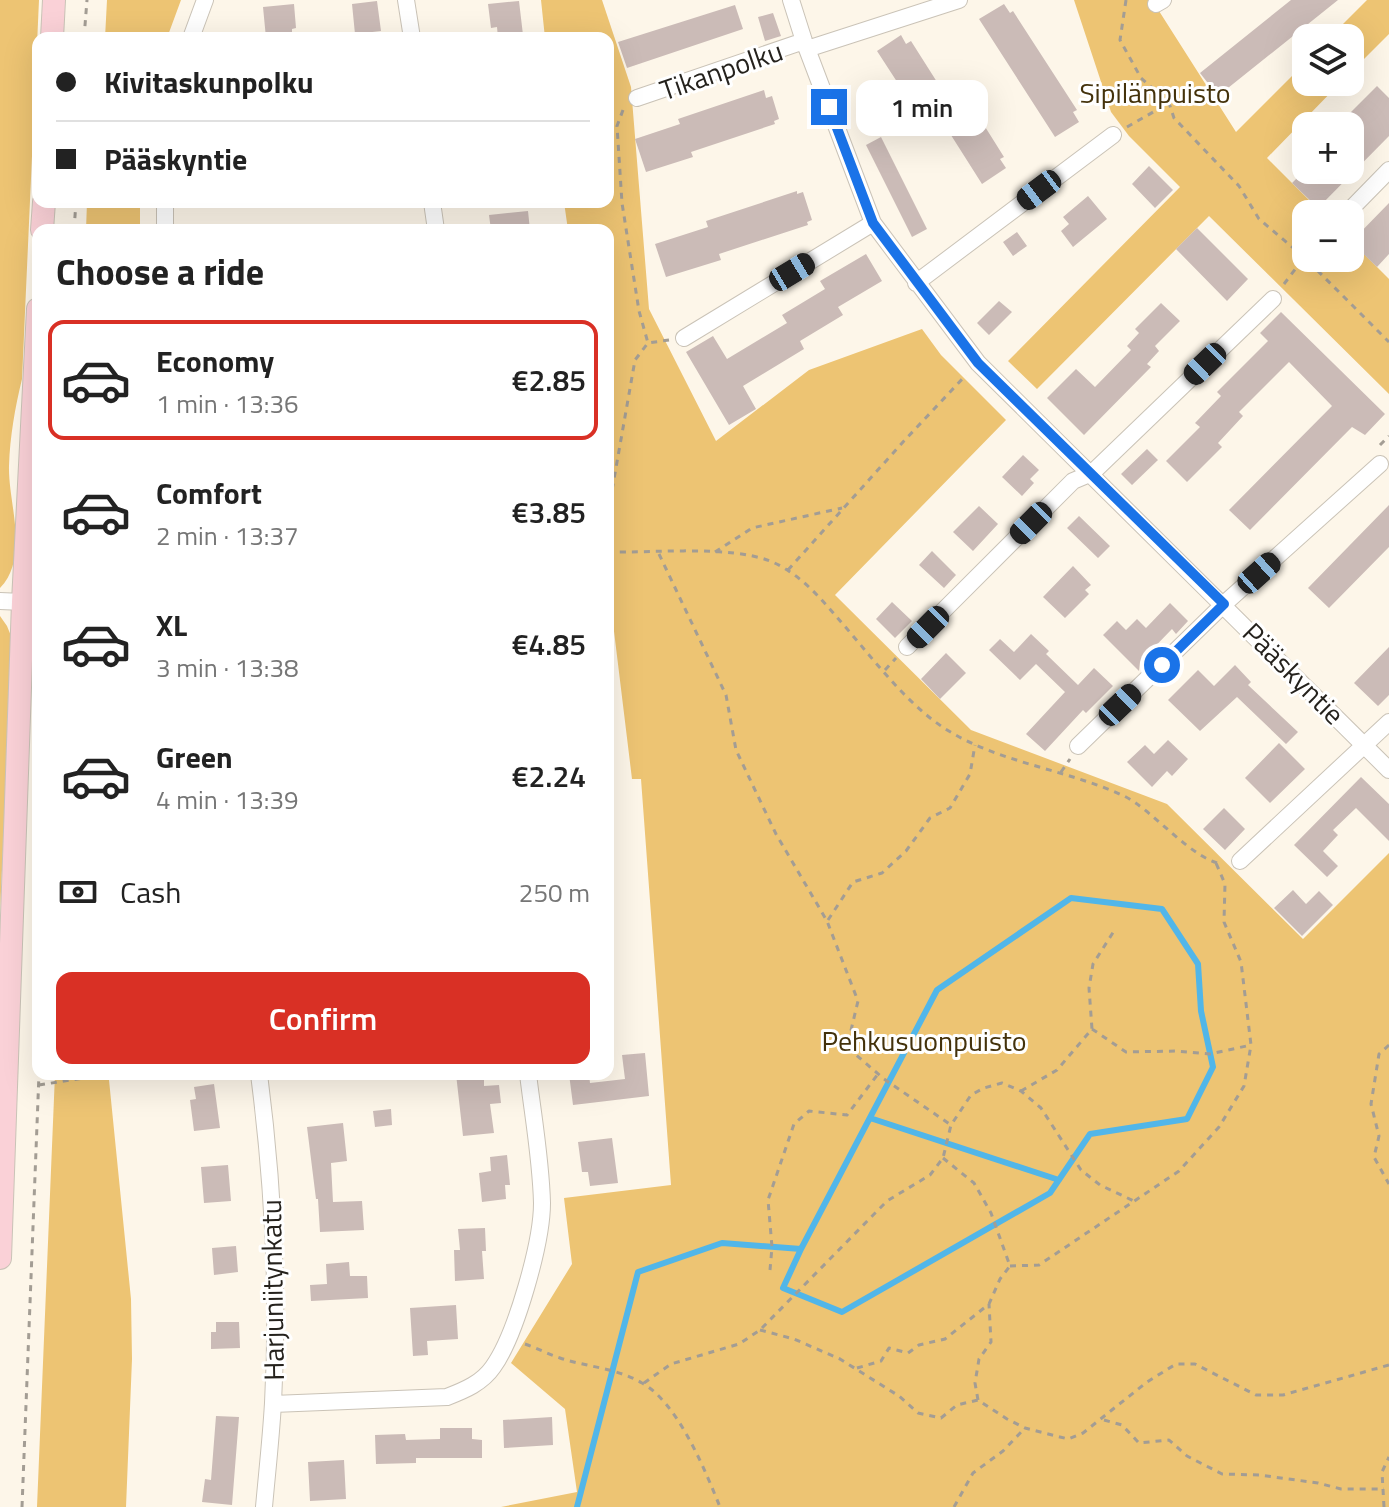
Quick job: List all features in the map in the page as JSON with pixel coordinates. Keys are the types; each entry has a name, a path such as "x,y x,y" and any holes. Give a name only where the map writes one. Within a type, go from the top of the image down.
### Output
{"main road":[{"path":"52,32 54,0"},
{"path":"0,1258 32,426"}],"street":[{"path":"193,32 205,0"},
{"path":"406,0 411,32"},
{"name":"Pääskyntie","path":"791,0 873,223 978,363 1389,770"},
{"name":"Tikanpolku","path":"637,98 959,0"},
{"path":"916,283 1113,135"},
{"path":"1360,200 1389,170"},
{"path":"684,338 873,223"},
{"path":"907,647 1073,481 1092,473 1273,299"},
{"path":"1078,746 1224,604 1380,464"},
{"path":"0,601 23,602"},
{"path":"1240,861 1389,722"},
{"name":"Harjuniitynkatu","path":"260,1080 268,1144 275,1288 273,1404 264,1507"},
{"path":"273,1404 447,1397 472,1387 493,1368 529,1279 540,1227 542,1203 529,1080"}],"path":[{"path":"84,32 87,0"},
{"path":"1126,0 1120,40 1141,78 1169,103 1174,118 1239,186 1259,219 1292,246"},
{"path":"637,98 623,111 617,126 622,203 639,311 648,343"},
{"path":"1113,135 1169,103"},
{"path":"1273,299 1293,272"},
{"path":"1321,272 1389,342"},
{"path":"614,486 635,360 648,343 684,338"},
{"path":"788,570 978,363"},
{"path":"715,552 752,528 842,508"},
{"path":"614,552 715,552 769,561 788,570 827,605 923,713 975,745 1079,778 1127,798 1216,863 1225,884 1224,922 1241,962 1251,1045 1244,1086 1219,1127 1179,1171 1039,1265 1010,1266"},
{"path":"658,553 726,695 736,750 776,834 827,921 858,1001 847,1047 884,1079 951,1125"},
{"path":"827,921 853,882 882,873 906,851 930,818 950,808 970,774 975,745"},
{"path":"1216,863 1240,861"},
{"path":"1021,1091 1057,1070 1092,1029 1089,988 1093,964 1114,931"},
{"path":"1092,1029 1126,1052 1210,1054 1251,1045"},
{"path":"1389,1045 1379,1054 1371,1104 1379,1136 1374,1157 1389,1184"},
{"path":"770,1270 772,1247 768,1200 794,1124 809,1111 847,1115 878,1074"},
{"path":"22,1507 39,1080"},
{"path":"39,1085 71,1080"},
{"path":"644,1383 671,1364 739,1344 760,1330 887,1201 930,1175 943,1158 951,1125 971,1095 984,1088 1002,1083 1021,1091 1041,1108 1081,1170 1100,1185 1136,1202"},
{"path":"943,1158 974,1183 991,1213 1010,1266"},
{"path":"978,1400 975,1383 979,1359 991,1342 989,1304 1000,1279 1010,1266"},
{"path":"857,1368 881,1361 889,1348 908,1353 919,1345 945,1339 989,1304"},
{"path":"760,1330 794,1339 857,1368 899,1396 918,1413 941,1418 957,1405 978,1400 1025,1428 1068,1439 1102,1420 1147,1382 1176,1364 1195,1364 1256,1395 1283,1395 1389,1365"},
{"path":"508,1337 560,1358 605,1368 644,1383 677,1418 705,1469 720,1507"},
{"path":"1102,1420 1122,1425 1139,1443 1169,1440 1187,1456 1222,1474 1259,1475 1341,1489 1384,1489"},
{"path":"954,1507 973,1473 1003,1451 1025,1428"},
{"path":"1384,1507 1382,1472 1389,1457"}],"green space":[{"path":"0,0 39,0 38,32 32,32 32,156 22,379 13,422 9,466 16,546 9,575 0,588"},
{"path":"107,0 181,0 169,32 105,32"},
{"name":"Pehkusuonpuisto","path":"541,0 602,0 613,32 544,32"},
{"name":"Sipilänpuisto","path":"1074,0 1152,0 1236,132 1292,76 1292,96 1327,96 1312,112 1292,112 1292,132 1267,158 1309,200 1292,200 1292,272 1364,272 1364,254 1389,279 1389,394 1209,216 1037,389 1008,361 1180,187 1129,136 1111,112"},
{"path":"1367,0 1389,0 1389,34 1364,59 1364,24 1343,24"},
{"name":"Pehkusuonpuisto","path":"614,36 631,87 649,309 716,441 809,370 922,329 941,355 1006,420 835,595 971,730 1167,804 1303,939 1389,853 1389,1507 501,1507 577,1492 565,1409 511,1363 572,1264 564,1198 671,1185 641,779 632,779 614,631 614,224 567,224 565,208 614,208"},
{"path":"87,208 140,208 140,224 86,224"},
{"path":"0,616 13,641 0,912"},
{"path":"55,1080 109,1080 131,1299 132,1359 126,1507 37,1507"}],"building":[{"path":"1291,0 1338,0 1308,24 1292,24 1292,37 1218,96 1200,73"},
{"path":"377,1 381,31 355,32 352,4"},
{"path":"519,1 523,32 497,32 497,27 491,28 488,4"},
{"path":"294,4 296,28 292,32 265,32 263,7"},
{"path":"1004,4 1010,13 1013,11 1077,110 1073,112 1079,122 1055,137 979,19"},
{"path":"735,5 743,29 627,68 618,42"},
{"path":"773,13 781,36 765,41 758,17"},
{"path":"901,35 906,44 911,41 944,93 954,87 957,93 962,90 1004,157 1000,159 1006,168 982,184 930,102 916,111 877,51"},
{"path":"1377,86 1389,98 1389,136 1364,161 1364,112 1351,112"},
{"path":"764,90 766,98 772,96 779,119 774,121 775,124 691,152 693,157 646,172 635,139 680,124 678,119"},
{"path":"881,137 927,229 912,237 866,145"},
{"path":"1149,166 1173,190 1155,208 1132,184"},
{"path":"1293,184 1342,184 1326,200 1310,200"},
{"path":"797,191 797,194 803,192 812,220 807,222 808,225 719,254 721,260 666,277 655,244 708,227 706,221"},
{"path":"1088,196 1107,219 1073,247 1061,231 1069,224 1063,217"},
{"path":"1389,203 1389,254 1377,267 1364,254 1364,229"},
{"path":"528,211 529,224 490,224 489,215"},
{"path":"1197,228 1248,279 1227,301 1176,249"},
{"path":"1017,232 1027,246 1013,256 1003,242"},
{"path":"866,254 882,281 838,307 843,315 800,341 804,349 743,386 756,409 729,425 686,352 713,336 727,359 787,323 782,315 825,289 820,281"},
{"path":"999,301 1012,312 989,335 977,323"},
{"path":"1161,303 1180,321 1155,346 1159,351 1147,364 1151,367 1084,435 1047,398 1076,369 1095,387 1131,350 1127,346 1139,333 1135,329"},
{"path":"1281,312 1385,414 1365,435 1352,427 1250,530 1229,510 1332,406 1289,362 1239,412 1243,416 1218,443 1222,447 1187,482 1166,461 1200,427 1195,423 1221,396 1217,392 1268,341 1260,333"},
{"path":"1147,449 1158,460 1132,485 1121,474"},
{"path":"1023,455 1039,470 1030,479 1034,483 1022,496 1002,477"},
{"path":"1389,505 1389,547 1329,608 1308,588"},
{"path":"979,506 998,524 973,551 953,532"},
{"path":"1079,516 1110,546 1098,558 1067,528"},
{"path":"932,551 956,575 944,588 919,565"},
{"path":"1073,566 1091,585 1085,590 1089,594 1065,618 1043,597"},
{"path":"892,602 912,621 895,638 876,619"},
{"path":"1170,603 1188,621 1176,634 1172,629 1140,662 1139,671 1103,635 1117,621 1126,630 1137,619 1146,628"},
{"path":"1031,634 1049,651 1046,654 1078,685 1094,668 1113,686 1086,713 1083,710 1045,751 1026,734 1065,692 1036,664 1020,680 989,650 1000,639 1014,652"},
{"path":"1389,647 1389,695 1378,706 1354,683"},
{"path":"946,653 966,673 940,699 921,679"},
{"path":"1235,665 1251,682 1248,685 1298,732 1286,744 1237,697 1200,731 1168,700 1198,670 1214,686"},
{"path":"1168,740 1188,759 1172,776 1167,771 1152,787 1127,762 1145,745 1154,754"},
{"path":"1279,743 1305,769 1270,803 1245,778"},
{"path":"1361,777 1389,804 1389,841 1356,808 1333,830 1338,835 1323,851 1338,866 1327,877 1294,845"},
{"path":"1224,808 1245,829 1225,850 1203,829"},
{"path":"1293,890 1306,904 1319,891 1333,905 1302,936 1274,908"},
{"path":"645,1053 649,1096 573,1105 570,1080 590,1080 590,1083 625,1079 622,1055"},
{"path":"457,1080 484,1080 484,1086 499,1085 501,1103 490,1104 494,1133 463,1136"},
{"path":"214,1084 220,1128 194,1131 190,1100 196,1099 194,1087"},
{"path":"391,1109 392,1125 375,1127 373,1111"},
{"path":"343,1123 347,1161 331,1163 333,1202 362,1201 364,1230 320,1232 307,1127"},
{"path":"612,1138 618,1183 590,1186 588,1172 582,1172 578,1142"},
{"path":"507,1155 510,1185 505,1185 506,1199 482,1202 479,1173 491,1171 490,1157"},
{"path":"228,1165 231,1201 204,1203 201,1167"},
{"path":"485,1228 486,1251 482,1251 484,1279 455,1281 454,1250 460,1250 458,1229"},
{"path":"236,1246 238,1272 214,1275 212,1248"},
{"path":"349,1262 350,1276 367,1276 368,1298 311,1301 310,1285 327,1284 326,1264"},
{"path":"456,1305 458,1339 427,1341 428,1355 413,1356 410,1308"},
{"path":"216,1322 239,1322 240,1348 211,1349 211,1332 216,1332"},
{"path":"216,1416 239,1417 232,1505 202,1502 205,1479 211,1480"},
{"path":"552,1417 553,1445 504,1448 503,1420"},
{"path":"440,1428 472,1428 472,1439 482,1440 482,1458 416,1458 416,1463 376,1464 375,1435 405,1434 406,1440 440,1439"},
{"path":"344,1460 346,1499 310,1501 308,1462"}],"waterway":[{"path":"577,1507 638,1272 722,1243 801,1249 937,990 1071,898 1162,909 1198,964 1201,1011 1213,1067 1187,1119 1090,1134 1050,1193 842,1312 783,1288 801,1249"},
{"path":"870,1118 1059,1180"}],"route":[{"path":"829,107 873,223 978,363 1224,604 1162,665"}]}
